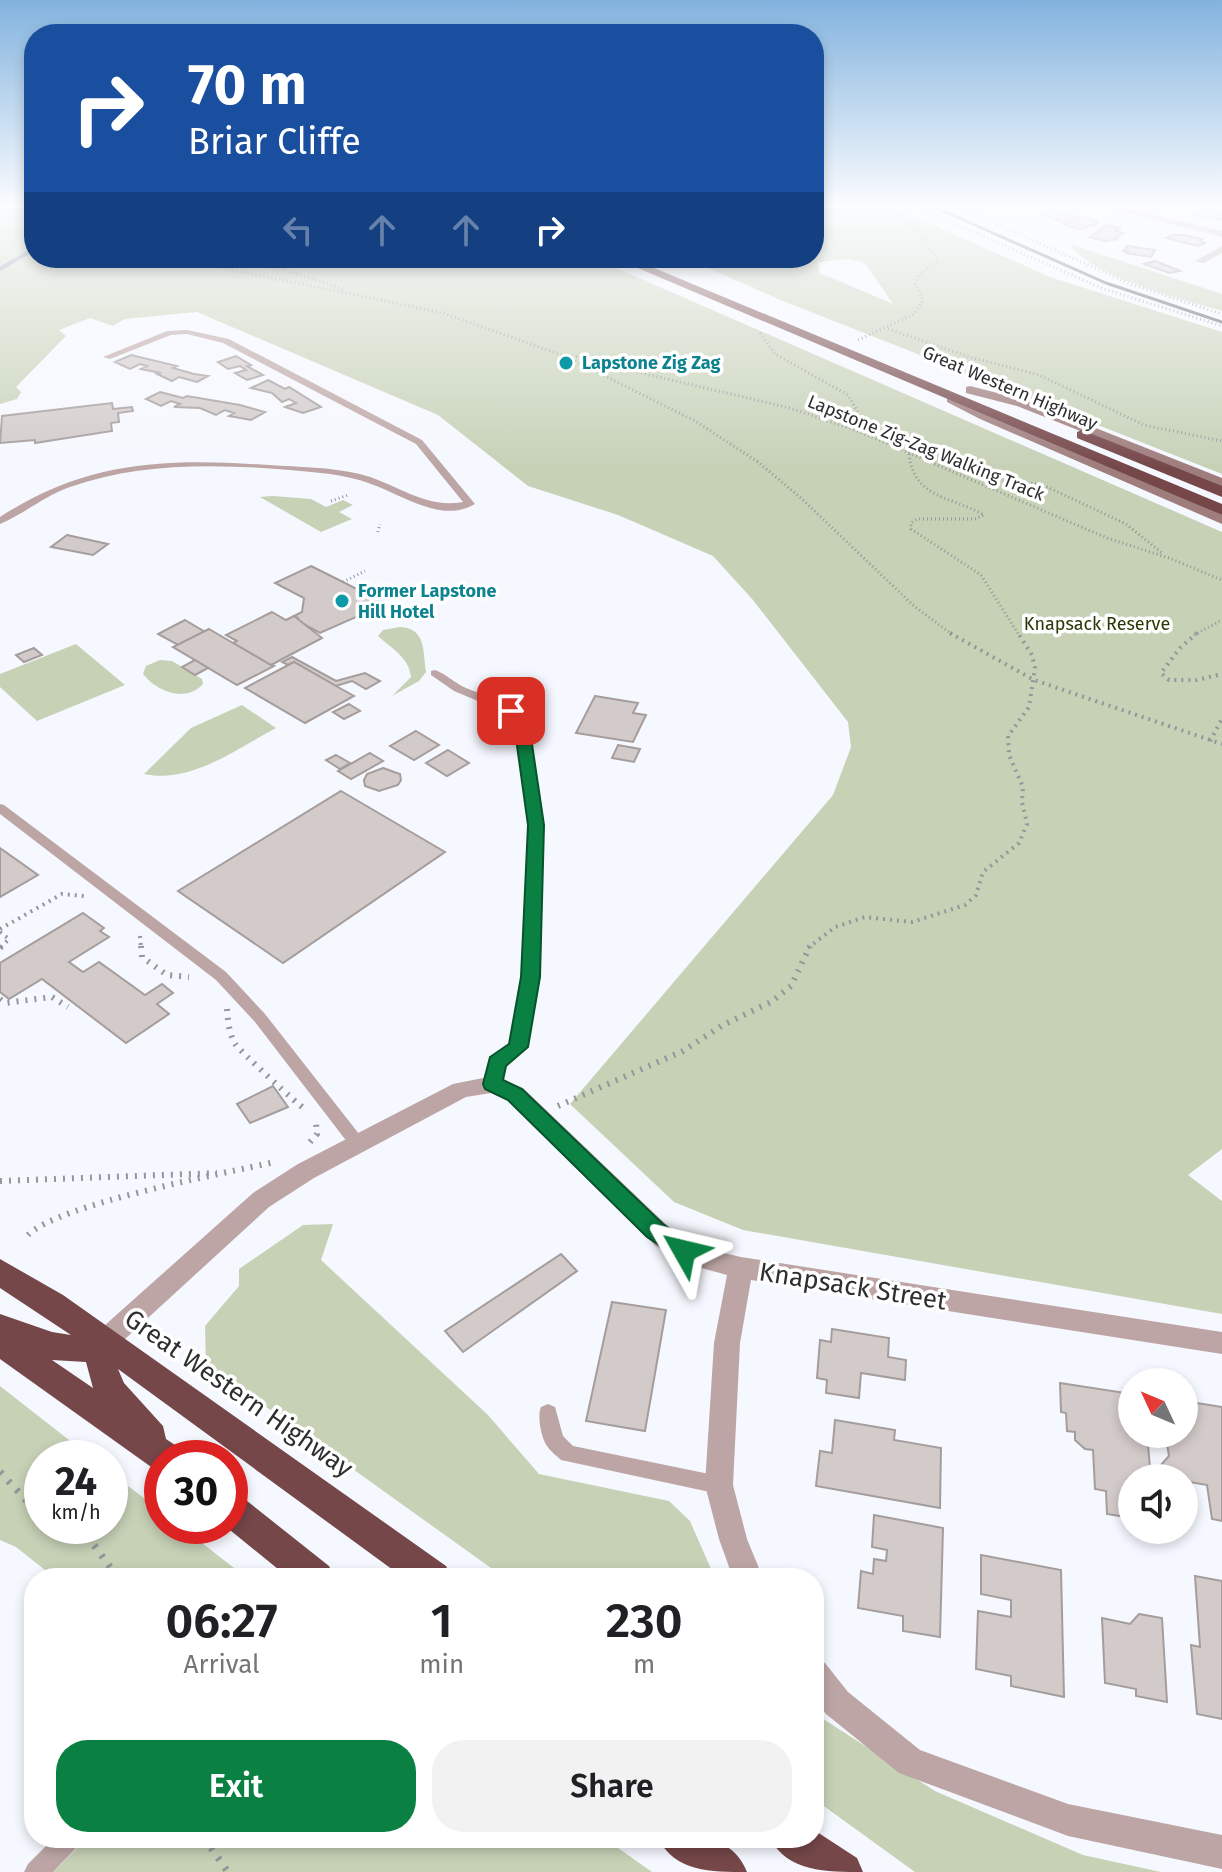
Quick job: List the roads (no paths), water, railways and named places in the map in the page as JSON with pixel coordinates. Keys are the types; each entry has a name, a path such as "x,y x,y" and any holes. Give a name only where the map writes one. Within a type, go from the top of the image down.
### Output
{"highway":[{"name":"Great Western Highway","path":"714,293 951,399 1222,510"},
{"name":"Great Western Highway","path":"726,293 1222,492"},
{"name":"Great Western Highway","path":"0,1272 52,1304 420,1568"},
{"path":"0,1328 72,1351 87,1350 104,1342"},
{"path":"0,1341 144,1442"},
{"path":"104,1342 99,1358 101,1378 152,1440"},
{"path":"248,1523 304,1568"},
{"path":"692,1848 727,1872"},
{"path":"806,1848 843,1872"}],"main road":[{"path":"970,390 1021,403 1222,483"},
{"path":"951,399 1222,520"}],"street":[{"name":"Knapsack Street","path":"493,1084 506,1088 538,1116 665,1239 696,1257 741,1268 1222,1343"},
{"path":"104,1342 261,1200 349,1134 461,1090 493,1084"},
{"path":"741,1268 727,1343 719,1485 744,1568"},
{"path":"824,1687 837,1703 910,1762 1068,1820 1222,1852"}],"lane":[{"path":"0,521 31,500 79,479 125,468 176,463 352,475 391,487 430,507 470,504 419,442 226,341 187,332 170,333 107,357"},
{"path":"435,673 464,691 496,702 511,711 521,724 532,783 536,825 530,977 518,1047 497,1062 493,1084"},
{"path":"0,808 221,976 260,1018 349,1134"},
{"path":"548,1413 548,1427 554,1441 568,1454 719,1485"},
{"path":"36,1872 60,1848"}],"railway":[{"path":"1137,293 1222,322"}],"place":[{"name":"Lapstone Zig Zag","path":"566,363"},
{"name":"Former Lapstone Hill Hotel","path":"342,601"}],"park label":[{"name":"Knapsack Reserve","path":"1097,624"}]}
